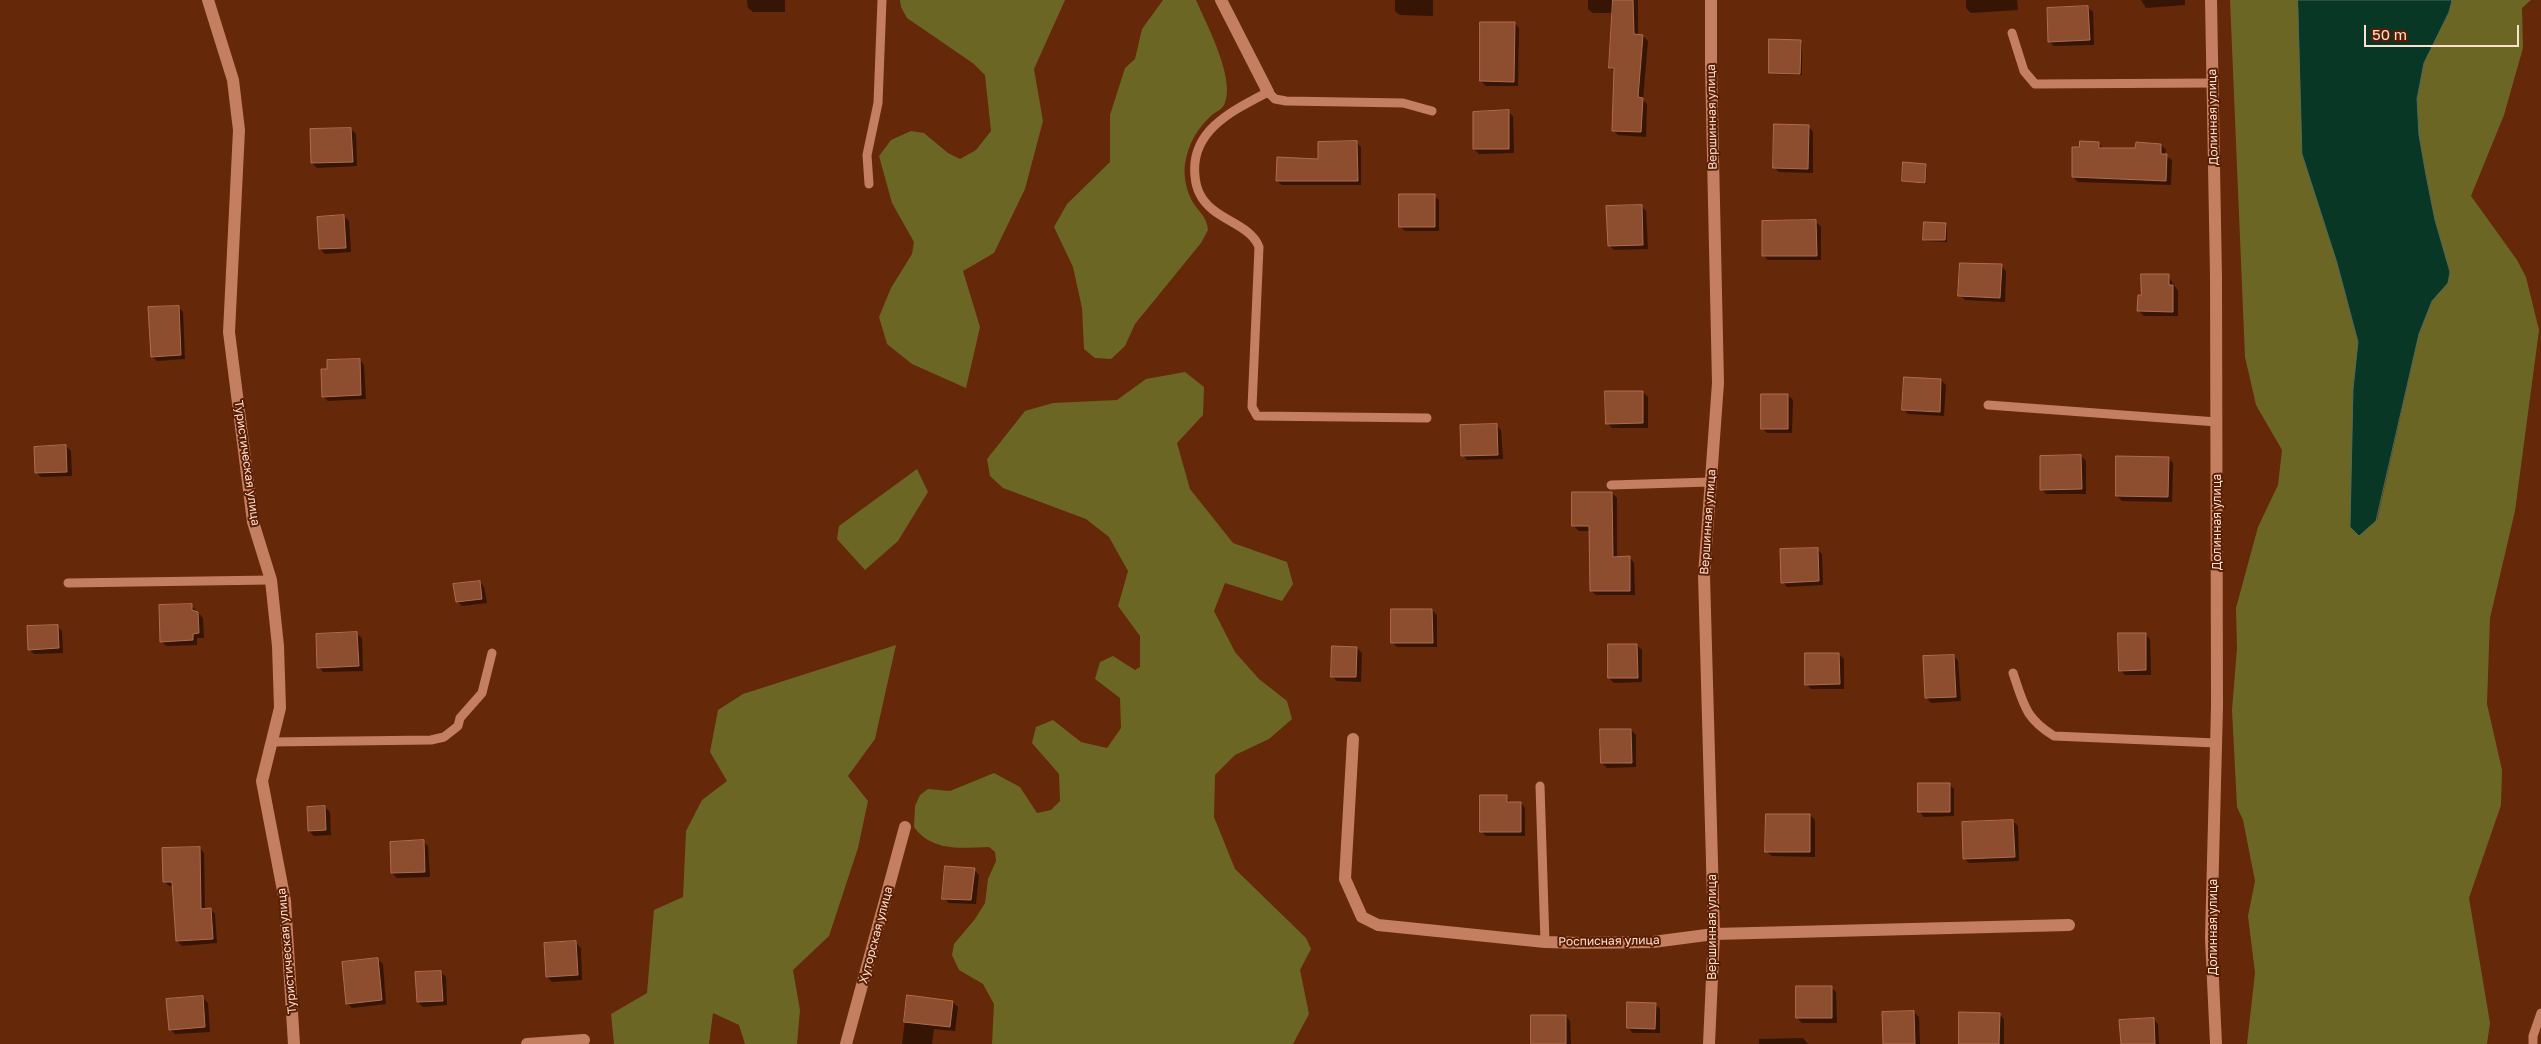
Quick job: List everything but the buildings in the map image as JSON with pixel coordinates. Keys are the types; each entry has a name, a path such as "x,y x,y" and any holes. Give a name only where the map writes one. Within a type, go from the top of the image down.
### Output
{"street":[{"name":"Туристическая улица","path":"208,0 233,80 239,130 230,332 253,522 271,580 278,646 280,708 262,781 285,901 294,1044"},
{"path":"1221,0 1268,92"},
{"name":"Вершинная улица","path":"1709,1044 1714,934 1704,575 1718,383 1710,66 1712,0"},
{"name":"Долинная улица","path":"2211,0 2217,422 2216,743 2211,938 2216,1044"},
{"name":"Росписная улица","path":"1353,739 1345,879 1362,917 1378,925 1545,942 1654,942 1714,934 2070,924"},
{"name":"Хуторская улица","path":"846,1044 905,827"},
{"path":"527,1044 584,1040"}],"lane":[{"path":"869,184 867,155 878,103 882,0"},
{"path":"2012,33 2024,71 2035,84 2212,83"},
{"path":"1427,418 1262,418 1253,412 1259,247 1250,233 1223,217 1201,199 1195,185 1194,169 1198,150 1206,134 1216,123 1231,112 1268,92 1276,99 1286,101 1403,103 1432,111"},
{"path":"1988,405 2217,422"},
{"path":"1611,485 1711,482"},
{"path":"68,583 271,580"},
{"path":"271,742 402,741 444,737 458,726 460,718 482,693 492,653"},
{"path":"2013,673 2025,706 2036,725 2054,736 2216,743"},
{"path":"1540,786 1545,942"},
{"path":"2533,1044 2533,1036 2541,1013"}],"shaded area":[{"path":"900,0 1065,0 1034,69 1043,121 1025,189 994,253 963,271 980,327 966,388 912,364 887,344 879,317 891,288 912,254 914,242 892,203 879,156 891,140 911,131 924,133 948,153 960,159 976,150 991,131 985,75 974,64 907,18 901,7"},
{"path":"1163,0 1196,0 1219,52 1227,82 1227,95 1224,105 1198,131 1191,143 1185,164 1185,179 1188,190 1192,200 1205,219 1208,230 1201,243 1135,324 1125,346 1111,359 1095,358 1084,349 1082,308 1073,267 1054,227 1067,204 1110,162 1110,115 1125,68 1135,59 1142,29"},
{"path":"2230,0 2298,0 2302,154 2337,263 2358,342 2353,389 2377,521 2419,334 2432,301 2448,283 2450,272 2435,220 2419,135 2417,98 2424,63 2449,12 2452,0 2531,0 2522,8 2523,48 2504,115 2471,196 2517,260 2526,277 2539,330 2515,511 2490,618 2487,704 2502,770 2501,805 2469,898 2490,1023 2487,1044 2247,1044 2255,973 2248,916 2255,881 2243,820 2237,807 2232,710 2237,648 2236,608 2258,527 2278,485 2282,450 2256,405 2245,357"},
{"path":"2298,0 2452,0 2449,12 2424,63 2417,99 2419,135 2426,175 2435,220 2450,272 2448,283 2432,301 2419,334 2376,521 2359,536 2350,527 2353,389 2358,342 2337,263 2302,154"},
{"path":"1185,372 1204,387 1203,415 1177,443 1190,489 1233,543 1287,562 1293,584 1282,601 1225,583 1214,611 1235,652 1259,679 1287,701 1292,719 1269,739 1235,755 1215,775 1214,817 1235,869 1306,938 1311,949 1300,970 1309,1014 1293,1044 992,1044 994,1004 983,984 959,970 952,955 954,944 975,919 985,903 988,879 996,861 995,852 989,847 948,847 930,841 914,827 915,806 920,795 928,789 950,791 994,773 1020,787 1037,813 1051,810 1060,801 1059,774 1032,743 1036,727 1053,720 1081,742 1107,748 1121,728 1120,698 1095,679 1100,662 1113,656 1135,670 1140,667 1140,636 1118,606 1128,571 1109,537 1086,519 1003,488 990,476 987,459 1025,411 1053,403 1117,400 1146,379"},
{"path":"917,469 928,492 898,541 865,570 837,539 839,526"},
{"path":"896,645 875,739 848,776 868,801 858,848 829,936 793,970 800,1010 797,1044 745,1044 739,1025 713,1013 709,1044 614,1044 611,1014 647,993 654,910 683,897 686,831 702,800 727,781 710,752 718,710 743,694"}]}
